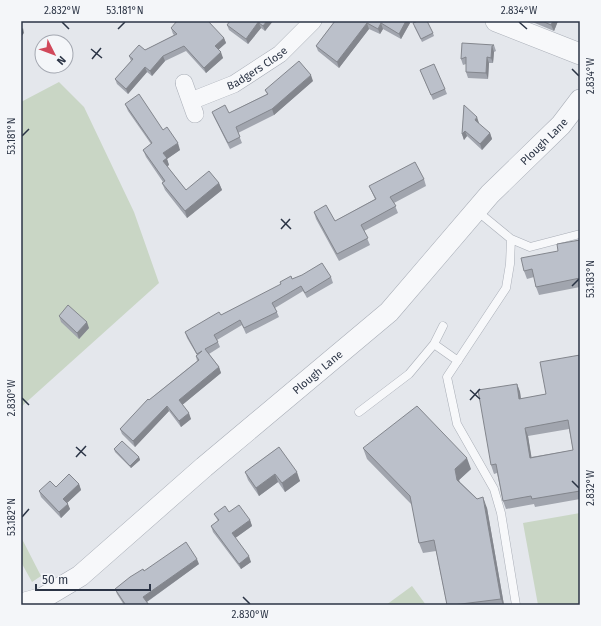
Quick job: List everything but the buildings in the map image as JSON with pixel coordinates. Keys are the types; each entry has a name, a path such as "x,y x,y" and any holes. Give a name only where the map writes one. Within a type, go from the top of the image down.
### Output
{"street":[{"name":"Badgers Close","path":"184,83 193,107 234,84 280,54 313,21"},
{"path":"496,21 580,54"},
{"name":"Plough Lane","path":"21,604 43,598 80,576 204,467 389,312 490,194 561,125 580,100"}],"lane":[{"path":"476,211 511,239 530,247 580,234"},
{"path":"511,239 510,264 506,288 447,377 457,424 494,490 501,513 516,605"},
{"path":"359,412 408,374 434,344 444,326"},
{"path":"434,344 458,361"}],"green space":[{"path":"59,82 84,107 134,212 159,283 21,407 21,102"},
{"path":"580,513 580,605 538,605 523,523"},
{"path":"21,537 41,576 32,582 21,562"},
{"path":"412,586 426,605 386,605"}]}
